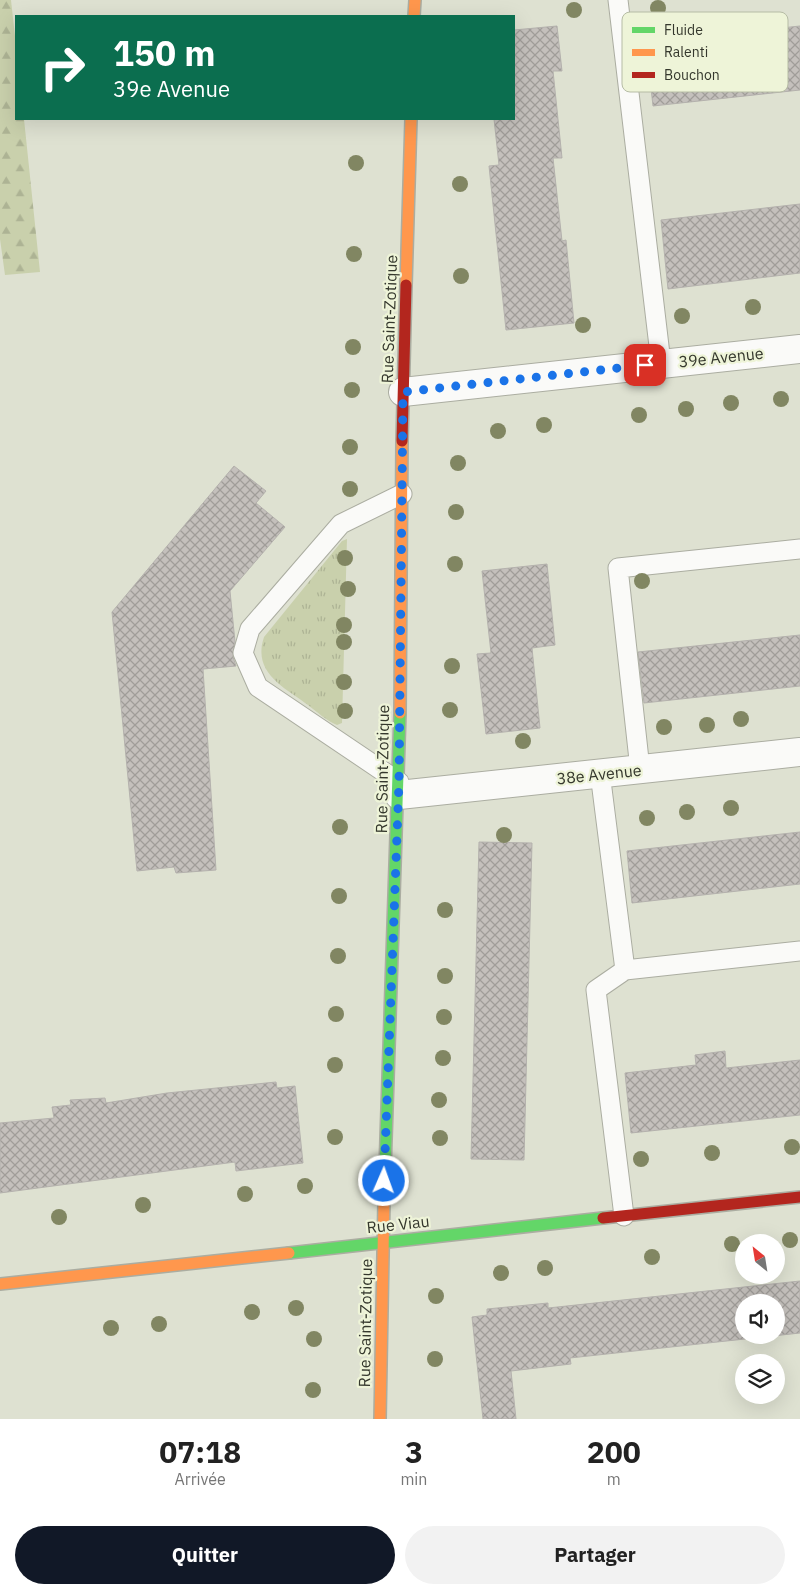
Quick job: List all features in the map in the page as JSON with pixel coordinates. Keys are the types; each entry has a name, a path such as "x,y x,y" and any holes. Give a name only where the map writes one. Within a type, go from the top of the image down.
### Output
{"street":[{"path":"414,15 415,0"},
{"name":"Rue Saint-Zotique","path":"380,1419 382,1243 399,788 403,392 411,120"},
{"name":"39e Avenue","path":"403,392 800,349"},
{"name":"38e Avenue","path":"399,788 600,773 800,752"},
{"name":"Rue Viau","path":"0,1284 800,1197"}],"lane":[{"path":"618,0 622,33"},
{"path":"629,92 662,363"},
{"path":"399,788 258,687 243,653 250,629 341,524 402,494"},
{"path":"640,769 618,568 800,549"},
{"path":"600,773 625,970"},
{"path":"624,1216 596,990 625,970 800,951"}],"green space":[{"path":"0,0 11,0 15,36 15,120 24,120 40,272 5,275 0,239"},
{"path":"347,539 342,723 337,725 272,678 262,660 261,650 264,637 342,541"}],"building":[{"path":"557,26 562,71 553,71 562,158 553,158 562,241 566,240 574,323 506,330 489,166 499,165 494,120 515,120 515,30"},
{"path":"800,26 800,90 788,91 788,27"},
{"path":"651,92 782,92 653,106"},
{"path":"800,204 800,273 668,289 661,220"},
{"path":"234,466 266,491 256,503 285,527 230,591 235,642 233,657 236,666 203,669 216,870 176,873 174,867 137,871 112,612"},
{"path":"547,564 555,645 532,648 540,728 486,734 477,654 491,653 482,571"},
{"path":"800,635 800,686 644,703 638,652"},
{"path":"800,832 800,884 632,903 627,851"},
{"path":"479,842 532,843 524,1160 471,1159"},
{"path":"725,1051 726,1068 800,1060 800,1115 631,1133 625,1073 696,1065 695,1055"},
{"path":"276,1082 277,1088 295,1086 303,1163 236,1171 235,1162 0,1193 0,1123 54,1118 52,1107 71,1105 70,1100 105,1098 106,1103 167,1093"},
{"path":"800,1281 800,1333 785,1335 785,1294 735,1294 735,1340 570,1358 571,1364 511,1371 516,1419 483,1419 472,1317 487,1315 487,1309 548,1303 548,1308"}],"traffic: fast":[{"path":"384,1200 400,713"},
{"path":"289,1253 603,1218"}],"traffic: slow":[{"path":"414,15 415,0"},
{"path":"406,285 411,120"},
{"path":"400,713 402,441"},
{"path":"380,1419 384,1200"},
{"path":"0,1284 289,1253"}],"traffic: jam":[{"path":"402,441 406,285"},
{"path":"603,1218 800,1197"}],"route":[{"path":"384,1181 399,782 403,392 645,365"}]}
